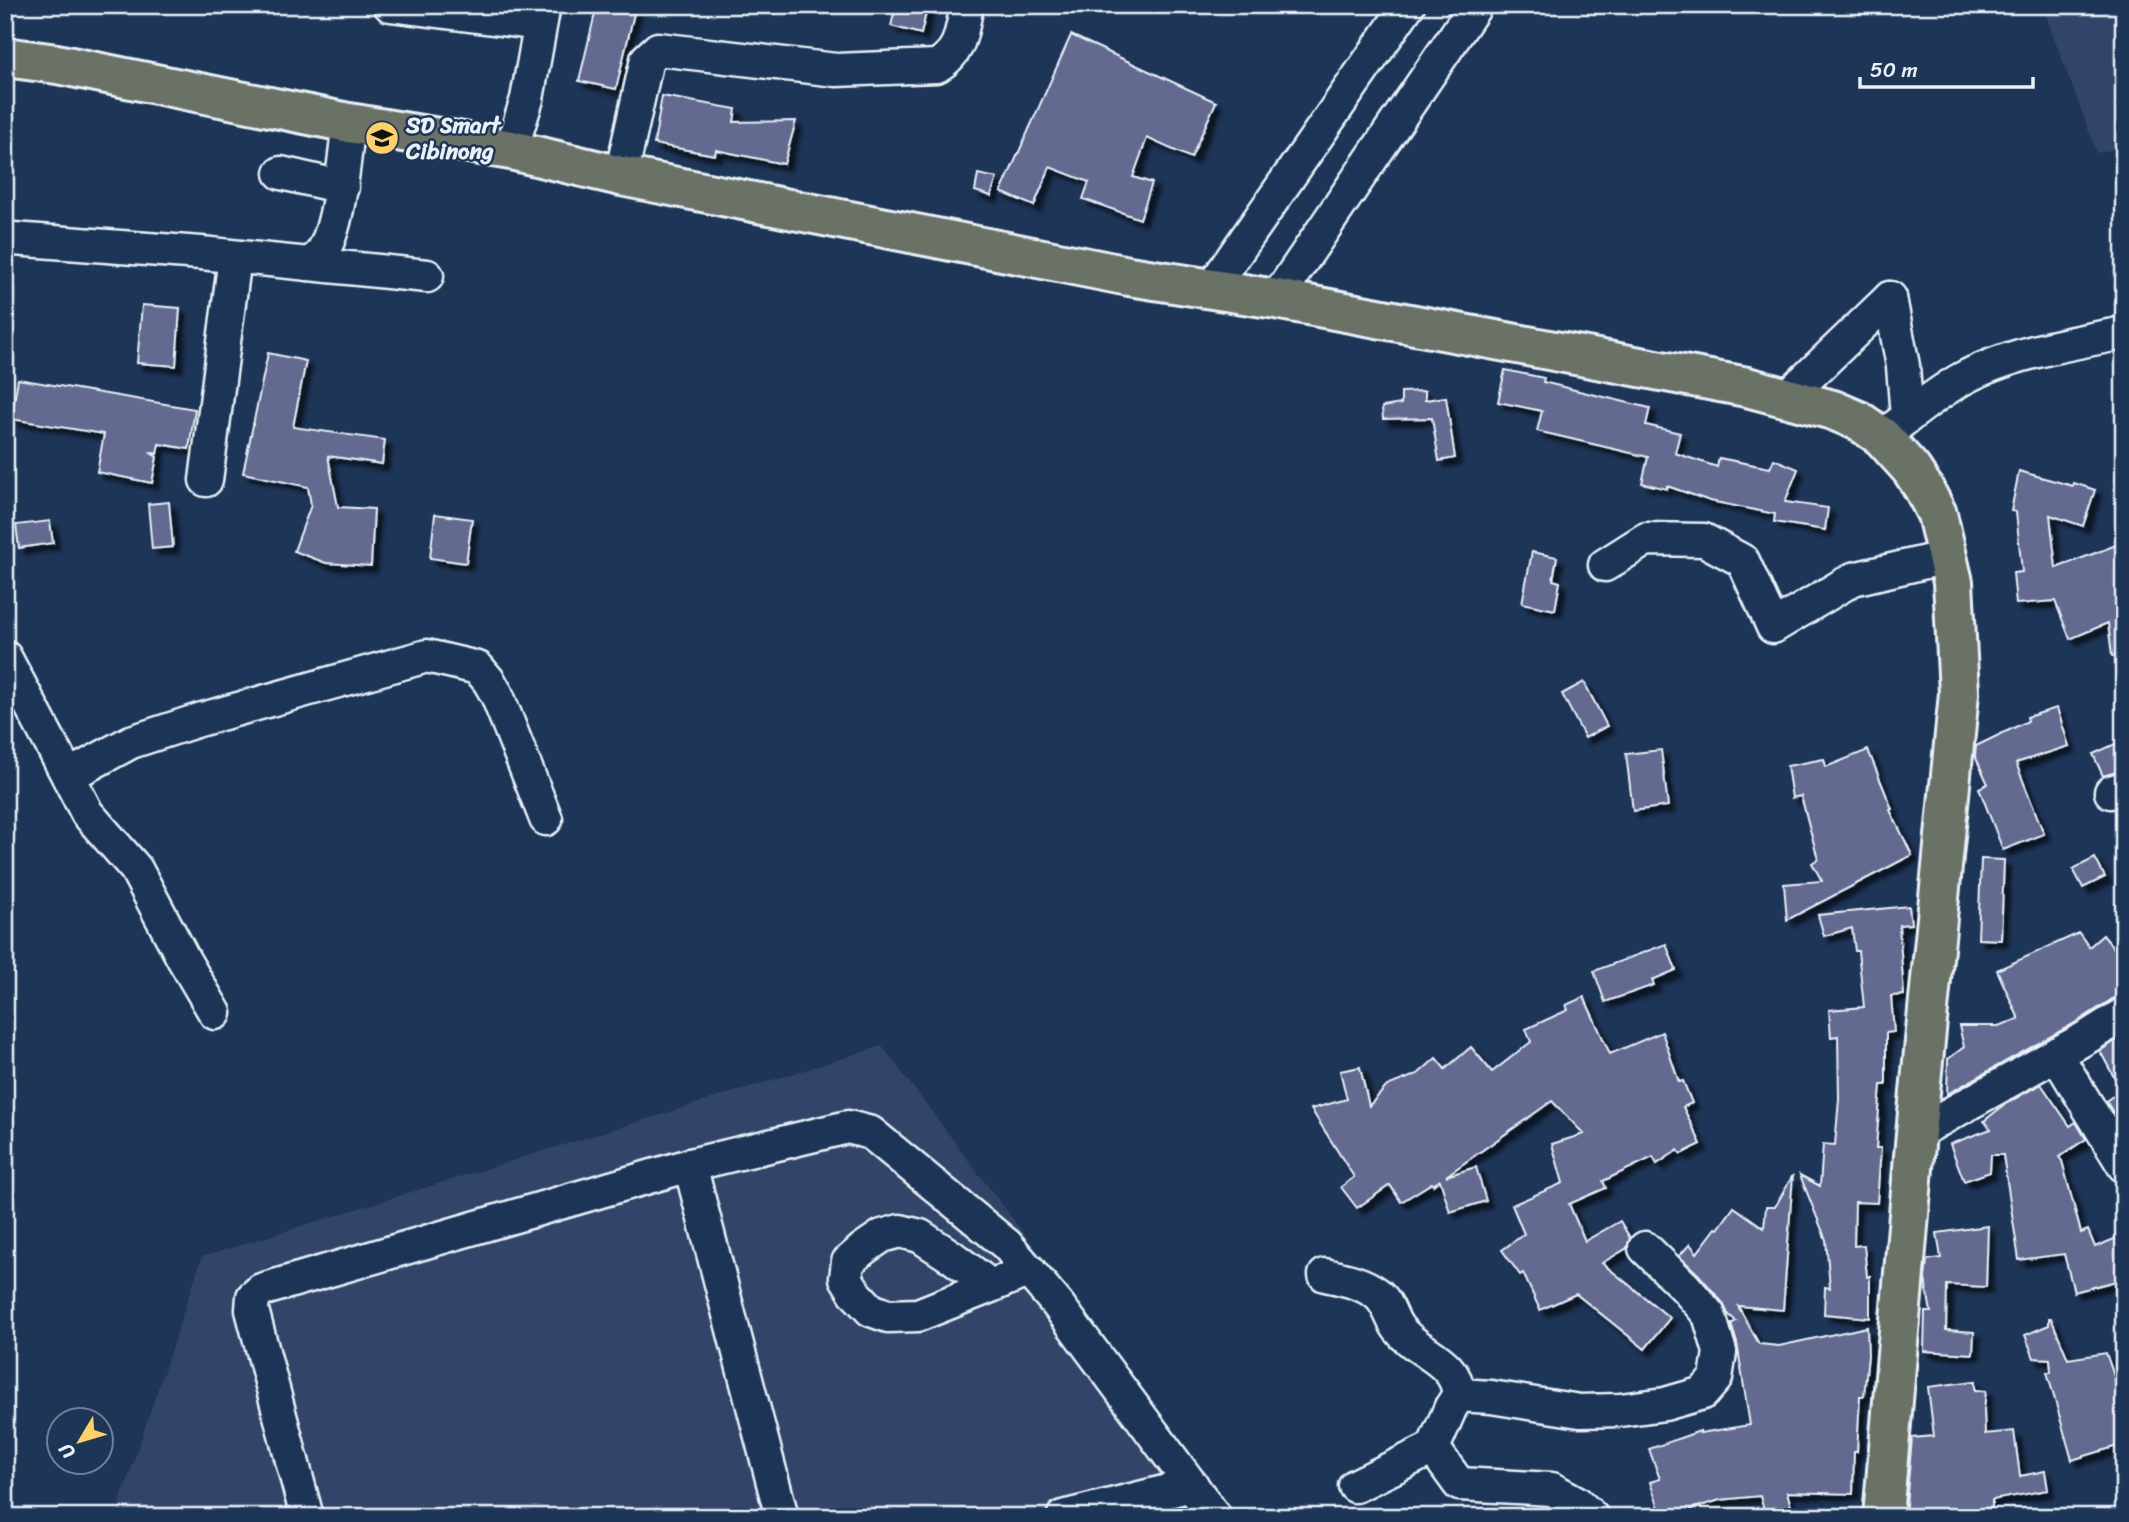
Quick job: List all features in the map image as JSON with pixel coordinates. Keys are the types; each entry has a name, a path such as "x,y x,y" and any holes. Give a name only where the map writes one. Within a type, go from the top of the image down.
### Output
{"main road":[{"path":"6,64 57,64 349,124 511,150 621,176 1129,276 1276,299 1747,387 1833,410 1859,421 1895,427 1911,469 1937,514 1953,582 1959,693 1916,1133 1883,1517"}],"street":[{"path":"390,5 542,15 527,99 511,150"},
{"path":"621,176 647,59 658,49 835,70 937,66 949,58 958,47 967,5"},
{"path":"1211,289 1408,5"},
{"path":"1276,299 1476,5"},
{"path":"309,264 320,256 326,246 342,187 349,124"},
{"path":"281,173 342,187"},
{"path":"13,239 427,276"},
{"path":"206,480 235,257"},
{"path":"1787,397 1890,298 1903,366 1895,427"},
{"path":"1895,427 1943,390 1993,365 2057,346 2124,333"},
{"path":"1605,565 1646,539 1704,540 1743,561 1773,627 1853,579 1947,557"},
{"path":"68,776 131,742 199,720 427,656 478,668 489,681 546,819"},
{"path":"5,657 87,813 136,869 215,1013"},
{"path":"1916,1133 2089,1037 2124,1014"},
{"path":"2056,1054 2124,1166"},
{"path":"307,1517 252,1310 253,1297 261,1290 690,1165 849,1127 870,1133 1007,1245 1058,1305 1216,1517"},
{"path":"690,1165 782,1517"},
{"path":"1460,1395 1491,1397 1580,1411 1665,1404 1703,1392 1716,1378 1720,1352 1709,1315 1645,1248"},
{"path":"991,1286 1029,1270"},
{"path":"1325,1275 1361,1283 1379,1294 1400,1332 1448,1368 1458,1382 1460,1395 1451,1407 1433,1448 1355,1486"},
{"path":"1433,1448 1459,1485 1552,1489 1576,1502 1592,1517"},
{"path":"1063,1517 1192,1485"}],"shaded area":[{"path":"2042,5 2124,5 2124,148 2097,153"},
{"path":"882,1046 1238,1517 115,1517 202,1257"}],"building":[{"path":"597,5 636,5 616,89 579,81"},
{"path":"896,5 928,5 921,34 891,26"},
{"path":"1071,35 1216,102 1191,158 1147,138 1133,177 1152,183 1140,219 1083,199 1089,182 1050,167 1034,206 1001,192"},
{"path":"662,96 736,109 734,122 796,121 784,164 716,150 715,155 654,144"},
{"path":"978,174 997,178 991,196 975,191"},
{"path":"142,305 180,308 176,366 137,363"},
{"path":"268,353 306,361 293,427 385,440 382,464 328,456 338,507 374,509 371,566 326,563 294,551 311,505 308,487 243,473"},
{"path":"1505,370 1544,378 1543,382 1650,408 1646,425 1680,433 1675,453 1717,467 1719,458 1770,468 1774,459 1798,469 1785,502 1828,508 1825,530 1774,522 1775,514 1710,501 1667,486 1667,489 1642,483 1648,457 1537,431 1542,411 1498,402"},
{"path":"18,379 195,409 189,449 159,444 157,454 149,452 157,457 152,483 97,472 104,434 11,419"},
{"path":"1425,391 1425,400 1446,397 1455,458 1439,461 1432,418 1383,419 1382,407 1401,404 1401,392"},
{"path":"2019,471 2095,490 2083,526 2050,515 2056,568 2124,542 2124,655 2112,656 2108,623 2070,639 2055,601 2016,604 2013,573 2022,572 2016,512 2011,511"},
{"path":"169,502 173,547 152,549 148,504"},
{"path":"435,514 472,519 466,563 430,558"},
{"path":"50,521 53,543 19,548 16,525"},
{"path":"1532,552 1557,557 1553,580 1560,582 1555,610 1522,603"},
{"path":"1584,682 1607,726 1585,738 1562,694"},
{"path":"2057,708 2069,746 2016,763 2044,834 2003,850 1979,788 1988,784 1975,756 1976,746 2028,721 2027,717"},
{"path":"2124,740 2124,770 2103,776 2093,754"},
{"path":"1661,750 1668,806 1633,811 1626,754"},
{"path":"1868,750 1892,809 1890,810 1912,855 1787,920 1784,884 1822,881 1812,863 1818,859 1801,796 1792,798 1787,766 1824,759 1826,767"},
{"path":"2095,858 2105,877 2083,888 2073,869"},
{"path":"1981,859 2004,860 2001,940 1978,939"},
{"path":"1909,906 1911,924 1899,925 1904,995 1891,996 1894,1032 1886,1033 1886,1085 1881,1085 1876,1148 1881,1148 1877,1203 1855,1202 1854,1246 1864,1245 1867,1277 1870,1276 1870,1318 1824,1314 1825,1287 1830,1288 1826,1240 1800,1175 1820,1186 1823,1144 1835,1145 1839,1099 1838,1036 1831,1037 1829,1010 1864,1007 1858,951 1855,951 1852,928 1824,936 1818,915"},
{"path":"2079,933 2089,947 2103,935 2116,951 2124,945 2124,996 2114,998 2080,1020 1947,1094 1948,1059 1964,1047 1959,1026 1998,1026 2019,1019 1997,970"},
{"path":"1666,944 1676,970 1652,980 1654,985 1605,1002 1594,971"},
{"path":"1584,997 1610,1054 1662,1032 1679,1082 1683,1081 1692,1103 1683,1107 1701,1144 1681,1154 1678,1150 1657,1164 1653,1157 1603,1181 1606,1188 1569,1204 1585,1241 1620,1221 1630,1238 1627,1248 1602,1263 1670,1318 1645,1349 1576,1294 1540,1310 1523,1273 1520,1275 1502,1250 1524,1234 1512,1205 1563,1183 1552,1144 1584,1134 1552,1101 1446,1176 1476,1167 1486,1201 1450,1212 1440,1180 1401,1202 1390,1185 1357,1208 1341,1187 1354,1177 1311,1109 1347,1099 1340,1071 1360,1067 1369,1106 1387,1086 1418,1074 1436,1058 1445,1069 1471,1047 1492,1072 1531,1042 1526,1029 1568,1010 1566,1005"},
{"path":"2123,1036 2124,1118 2119,1122 2106,1101 2121,1090 2100,1051"},
{"path":"2041,1084 2070,1126 2076,1122 2086,1139 2059,1157 2081,1233 2088,1230 2095,1247 2124,1235 2124,1279 2074,1292 2064,1254 2019,1260 2003,1155 1991,1155 1990,1172 1964,1181 1950,1144 1991,1129 1984,1121 2004,1105"},
{"path":"1793,1175 1783,1310 1738,1306 1759,1344 1779,1346 1867,1327 1868,1355 1864,1396 1860,1396 1853,1494 1787,1492 1794,1517 1766,1517 1760,1496 1720,1500 1691,1509 1694,1517 1662,1517 1650,1482 1660,1479 1649,1449 1700,1431 1750,1425 1737,1343 1731,1324 1736,1321 1699,1275 1679,1256 1690,1244 1697,1253 1734,1207 1764,1228 1766,1207 1775,1207"},
{"path":"1988,1226 1986,1287 1947,1285 1946,1330 1974,1332 1973,1354 1924,1351 1925,1312 1931,1312 1925,1279 1927,1260 1941,1258 1937,1233"},
{"path":"2049,1318 2068,1359 2106,1353 2124,1405 2124,1444 2072,1460 2047,1372 2051,1372 2050,1359 2034,1358 2025,1335 2049,1325"},
{"path":"1975,1381 1975,1390 1986,1391 1985,1434 2014,1431 2020,1476 2045,1471 2048,1490 1992,1500 1992,1508 1923,1512 1924,1515 1905,1516 1912,1438 1934,1436 1928,1387"}],"place":[{"name":"SD Smart Cibinong","path":"382,138"}]}
